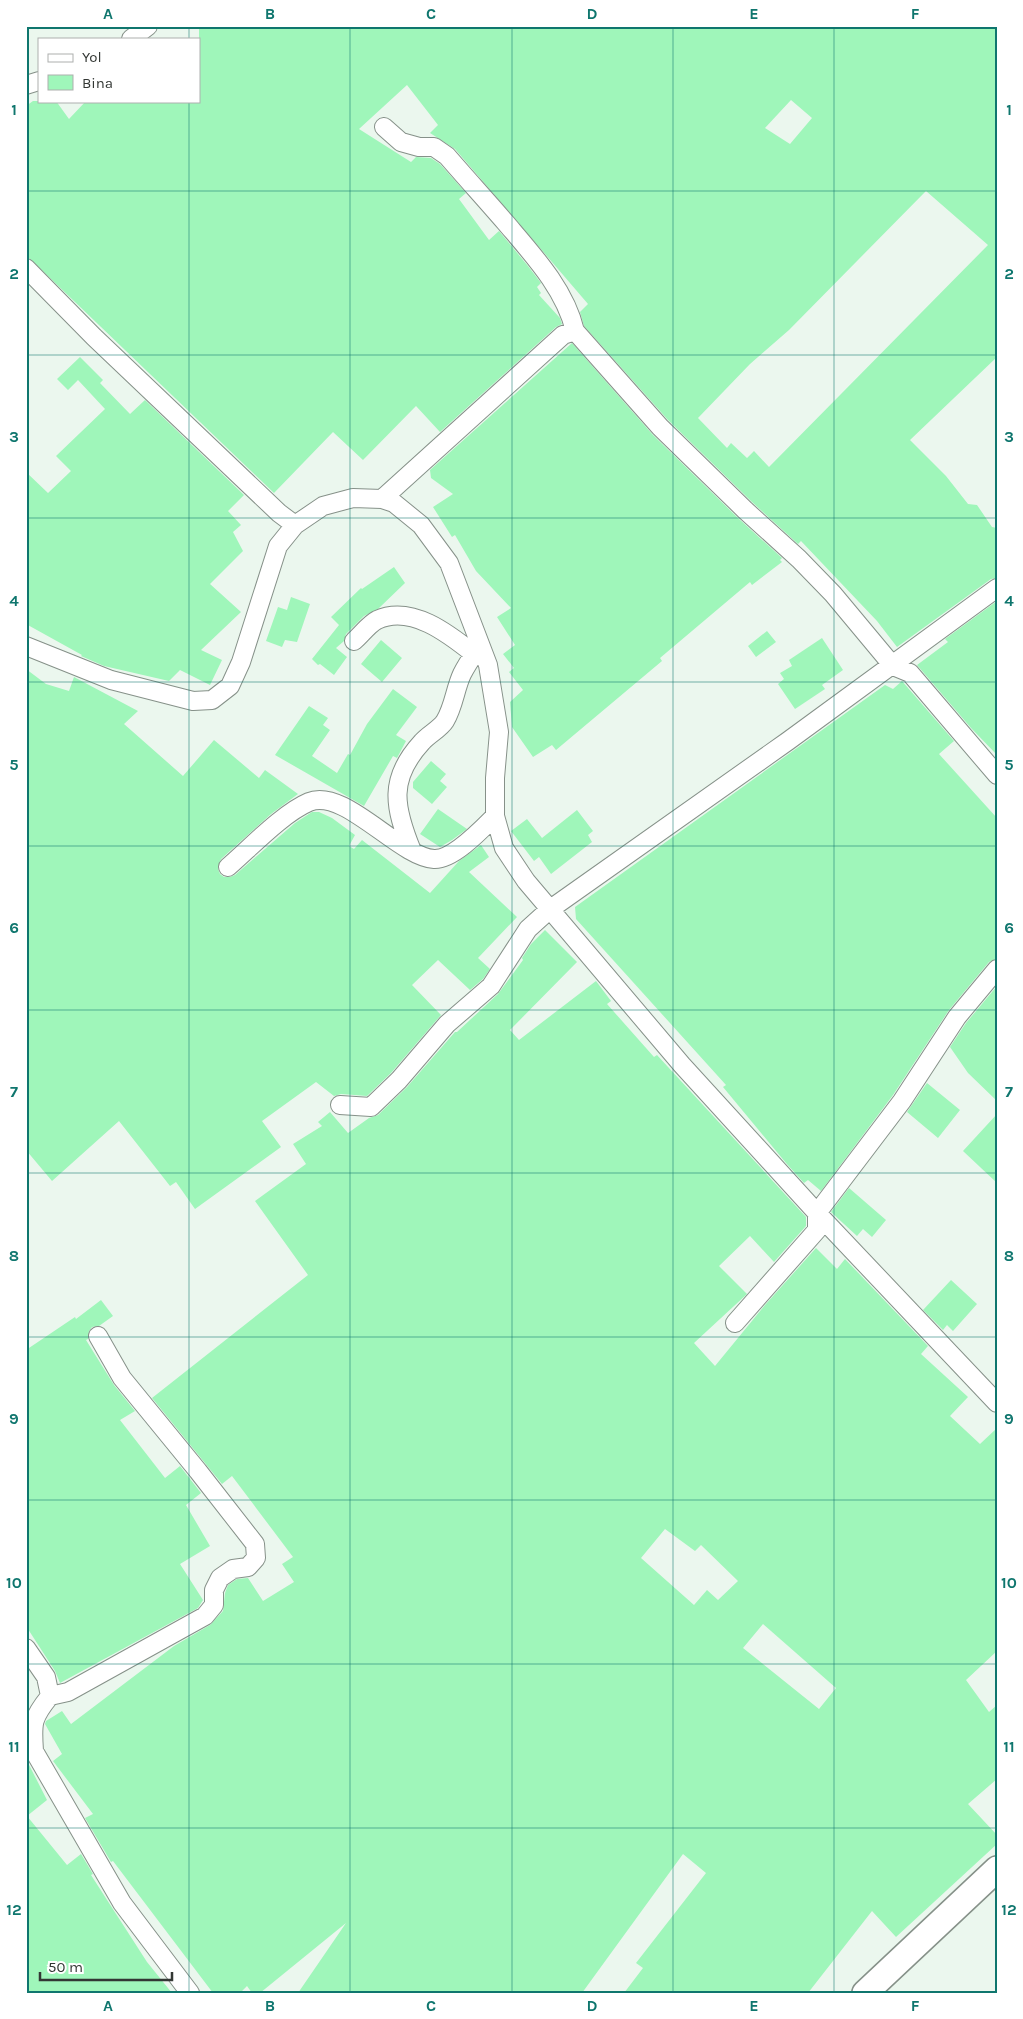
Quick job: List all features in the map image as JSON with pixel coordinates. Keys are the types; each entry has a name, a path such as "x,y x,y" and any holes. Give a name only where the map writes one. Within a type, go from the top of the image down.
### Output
{"street":[{"path":"132,38 148,26"},
{"path":"26,85 38,81"},
{"path":"384,128 401,142 419,147 434,147 447,156 533,254 561,295 575,331 660,427 745,510 799,559 833,594 893,666 910,673 997,775"},
{"path":"26,268 94,337 271,507 295,525"},
{"path":"382,499 563,335 575,331"},
{"path":"26,646 111,680 193,701 212,700 230,686 241,662 278,546 295,525 323,506 353,498 382,499 394,503 421,525 448,563 477,649 488,665 499,732 495,778 495,816 504,848 526,881 682,1065 817,1213 997,1403"},
{"path":"340,1105 371,1107 399,1080 447,1024 491,986 528,929 549,910 893,666 997,588"},
{"path":"354,641 376,620 398,615 420,620 477,649"},
{"path":"412,852 403,829 398,806 398,781 406,763 422,741 443,724 452,710 462,675 477,649"},
{"path":"228,867 286,816 309,802 324,800 342,805 412,852 434,859 455,852 495,816"},
{"path":"735,1323 817,1230 817,1213 902,1101 957,1017 997,969"},
{"path":"98,1336 122,1378 209,1484 255,1544 256,1558 248,1567 233,1569 220,1578 214,1590 214,1605 205,1616 68,1692 50,1696 39,1709 32,1726 34,1751 122,1903 190,1993"},
{"path":"26,1648 46,1678 50,1696"},
{"path":"865,1993 997,1869"}],"building":[{"path":"199,26 997,26 997,357 910,440 946,476 968,504 977,505 992,527 997,528 997,578 991,579 897,647 877,621 801,541 798,544 668,420 584,326 580,312 588,304 455,149 430,133 438,125 407,85 359,129 411,162 416,157 431,158 440,164 466,193 459,199 489,240 499,231 541,283 537,287 541,293 539,295 560,318 562,324 556,327 440,432 416,406 363,460 333,432 274,493 26,255 26,106 33,101 57,102 69,119 85,102 200,102","holes":["791,100 812,118 790,144 765,128","926,191 988,245 769,467 754,451 747,458 731,443 727,448 698,418 750,364 789,330"]},
{"path":"572,343 653,435 782,558 780,560 782,562 752,585 750,582 660,658 662,661 556,750 552,745 533,757 512,727 510,702 523,690 509,672 514,668 503,654 515,645 497,617 511,608 476,571 455,535 452,537 433,507 453,494 431,478 430,470"},
{"path":"80,357 103,380 100,383 130,414 145,400 244,495 228,511 241,525 233,532 243,551 210,584 241,612 201,650 222,660 210,685 180,670 169,681 104,666 81,656 26,624 26,472 48,493 71,471 56,456 105,409 78,380 68,390 57,379"},
{"path":"394,567 405,583 378,609 364,616 346,634 344,641 336,648 347,657 334,675 320,664 318,665 312,659 339,625 331,617 361,588"},
{"path":"291,597 310,604 297,642 285,640 282,647 266,641 278,607 287,610"},
{"path":"997,601 997,755 917,665 948,642 945,639"},
{"path":"767,631 776,642 756,657 748,646"},
{"path":"822,638 843,670 822,685 825,689 795,709 778,684 784,679 780,673 792,666 789,660"},
{"path":"381,640 402,658 382,682 361,664"},
{"path":"26,669 46,684 69,691 74,677 138,711 124,724 183,776 214,740 259,778 265,770 298,794 271,814 221,859 218,869 224,877 235,875 295,823 312,812 319,812 332,818 355,835 349,846 354,849 362,840 430,893 459,861 481,845 489,857 469,872 517,917 478,958 490,969 483,979 470,990 438,960 412,985 441,1015 391,1073 367,1096 341,1094 334,1096 316,1082 262,1121 281,1147 195,1209 176,1182 170,1186 119,1121 52,1181 26,1150"},
{"path":"902,681 954,741 939,754 997,818 997,959 989,962 949,1010 893,1095 821,1191 808,1180 804,1183 786,1163 723,1087 726,1085 576,919 575,907 885,685 893,689"},
{"path":"393,689 417,707 396,735 406,741 397,758 393,756 364,806 275,755 309,706 328,718 323,725 330,730 312,756 337,773 348,754 350,755 367,724"},
{"path":"431,761 446,774 440,781 447,787 432,804 413,788 413,782"},
{"path":"438,809 467,829 440,847 420,834"},
{"path":"577,810 593,831 588,835 592,842 551,874 539,857 534,861 511,831 527,819 542,838"},
{"path":"545,930 577,962 510,1030 519,1040 596,981 611,1001 607,1004 654,1057 657,1055 806,1217 806,1226 774,1262 750,1236 719,1266 747,1294 694,1343 715,1366 765,1305 816,1248 837,1269 845,1259 928,1346 921,1354 968,1397 950,1416 980,1444 997,1428 997,1651 966,1680 989,1712 997,1705 997,1779 968,1804 997,1835 997,1844 896,1937 872,1911 808,1993 624,1993 643,1968 636,1963 706,1873 683,1854 582,1993 298,1993 346,1923 260,1993 252,1993 247,1986 240,1993 213,1993 113,1861 111,1862 85,1818 93,1814 53,1761 62,1754 45,1724 46,1721 62,1711 71,1724 174,1646 210,1625 223,1611 228,1585 237,1579 248,1578 263,1601 294,1582 282,1564 293,1557 232,1476 222,1484 152,1398 308,1275 255,1201 306,1164 293,1144 322,1126 318,1122 330,1112 348,1133 369,1118 378,1115 407,1087 455,1032 498,994 523,960 522,958 531,944","holes":["665,1529 695,1551 701,1545 738,1581 718,1600 707,1590 694,1605 641,1558","763,1624 836,1688 819,1709 743,1648"]},
{"path":"997,986 997,1101 968,1073 950,1047 966,1023"},
{"path":"927,1083 960,1110 938,1138 907,1112"},
{"path":"997,1114 997,1183 963,1151"},
{"path":"849,1188 886,1220 872,1237 863,1229 857,1236 831,1212"},
{"path":"951,1280 977,1304 953,1331 947,1325 943,1330 923,1310"},
{"path":"101,1300 113,1316 99,1326 92,1327 86,1340 114,1385 135,1411 120,1420 165,1478 180,1466 201,1493 186,1505 210,1546 180,1564 203,1600 198,1608 60,1683 55,1671 26,1626 26,1350 75,1317 76,1319"},
{"path":"26,1759 47,1800 27,1816 67,1865 81,1854 93,1874 91,1875 147,1962 172,1993 26,1993"}]}
